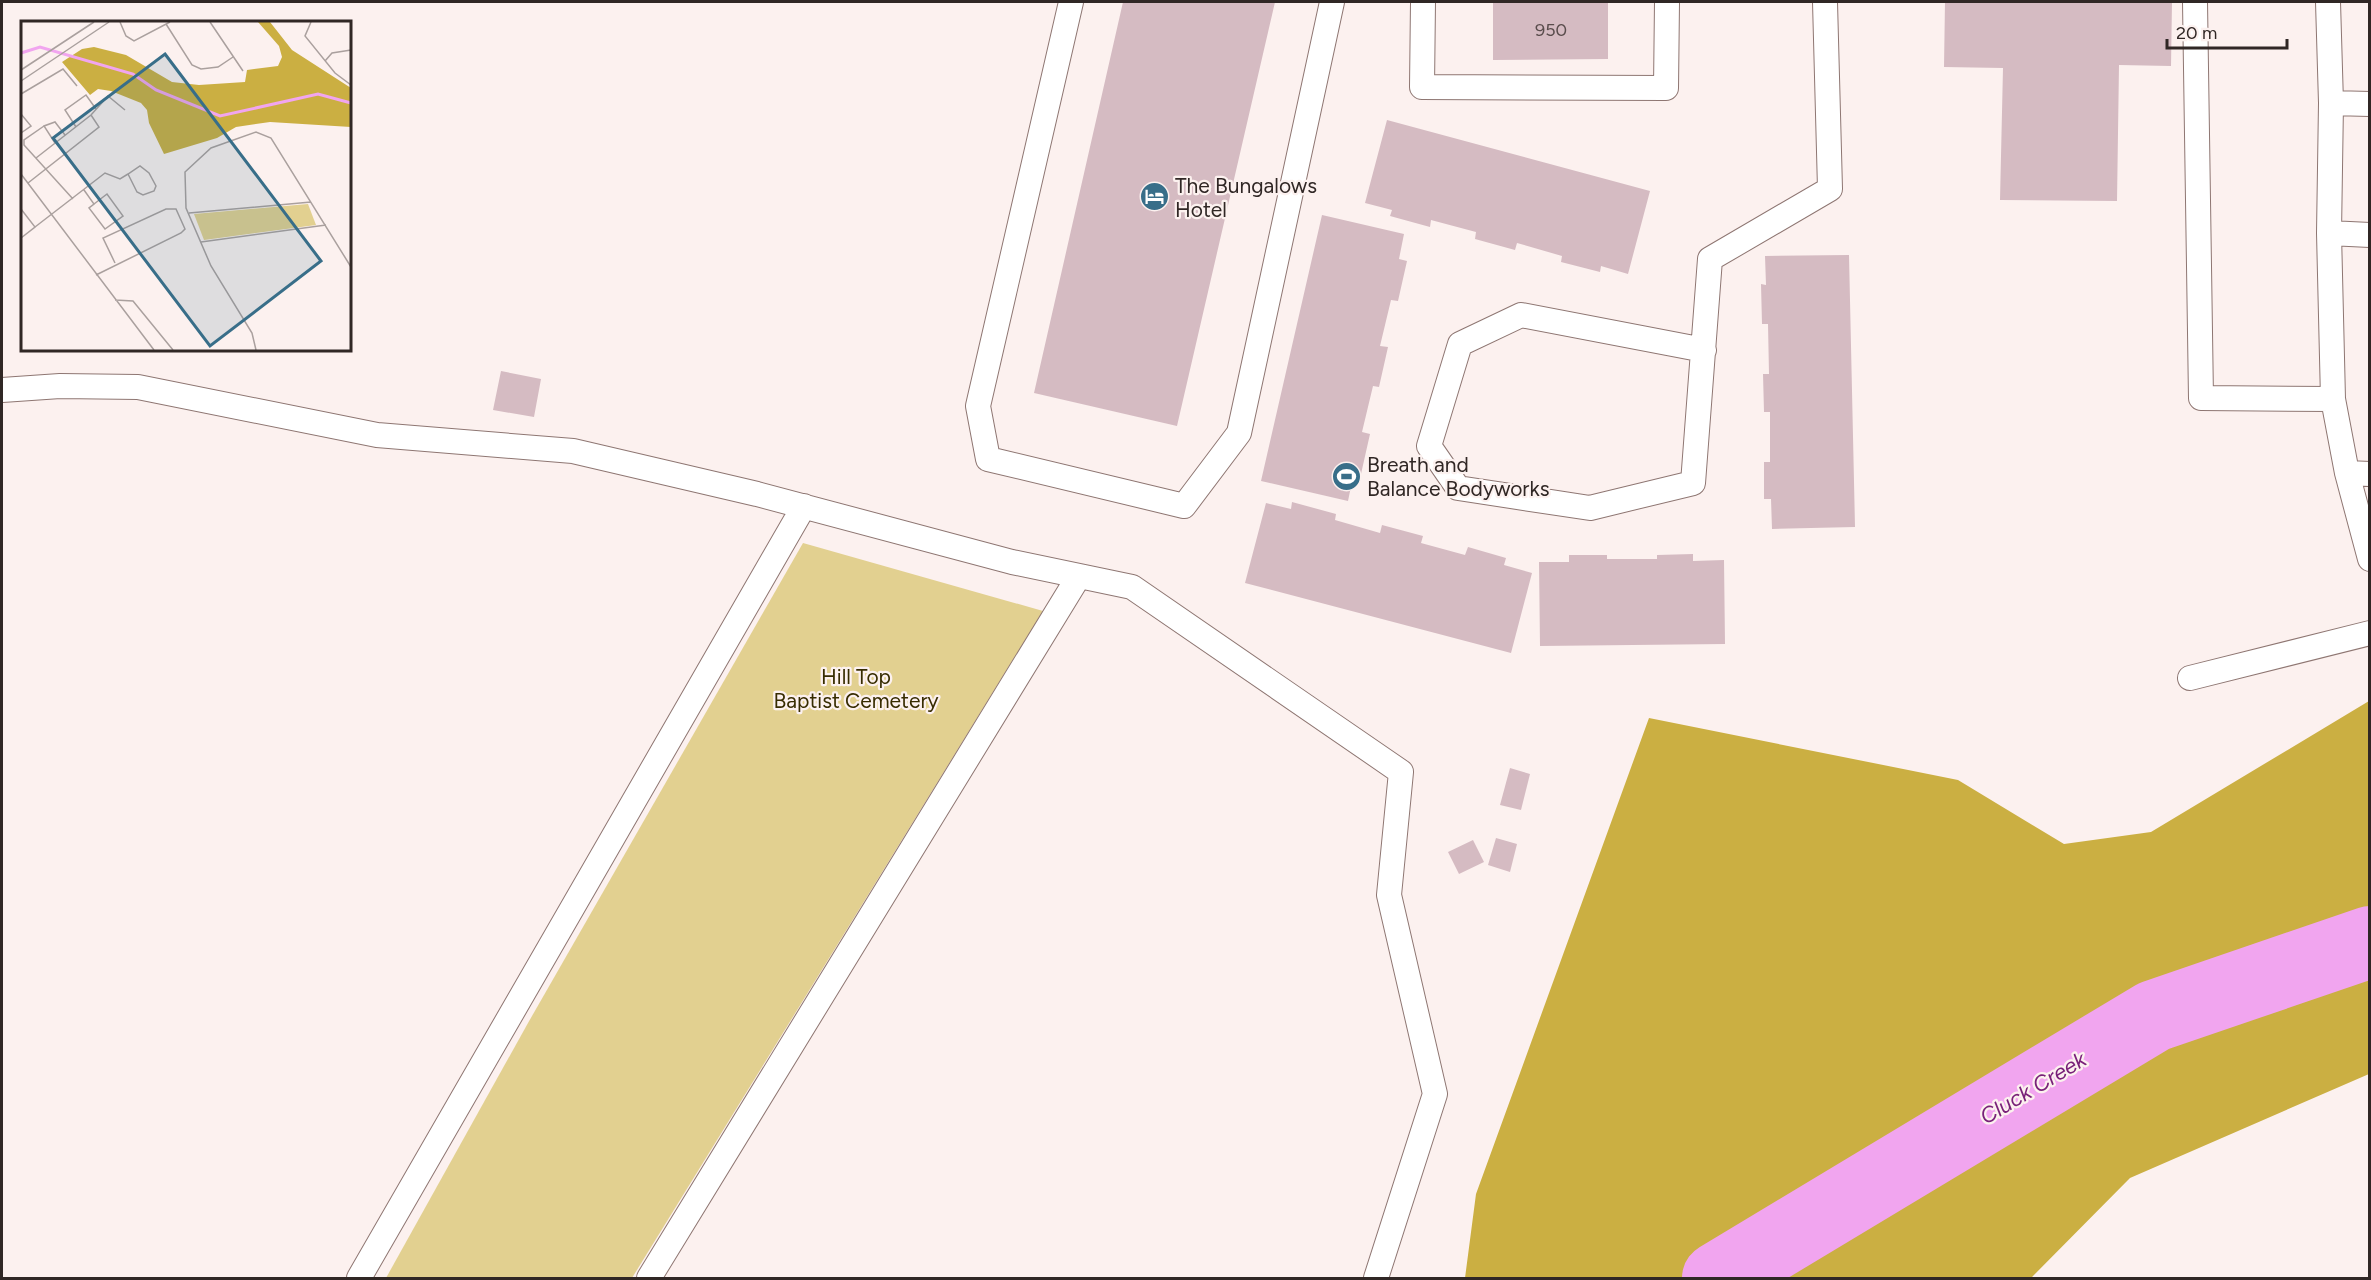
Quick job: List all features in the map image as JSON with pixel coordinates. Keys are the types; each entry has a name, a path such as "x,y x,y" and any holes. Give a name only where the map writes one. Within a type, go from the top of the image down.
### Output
{"lane":[{"path":"1071,2 978,406 988,459 1184,506 1239,433 1332,2"},
{"path":"1423,2 1422,87 1666,88 1667,2"},
{"path":"1704,350 1521,315 1460,344 1429,446 1458,488 1590,508 1693,483 1704,350 1710,259 1830,189 1824,2"},
{"path":"2196,2 2200,398 2333,399"},
{"path":"2328,2 2331,103 2329,233 2333,399 2358,474 2370,559"},
{"path":"2331,103 2370,104"},
{"path":"2329,233 2370,234"},
{"path":"2,390 60,386 138,387 377,435 573,451 804,506 1012,562 1132,587 1401,772 1389,895 1435,1094 1376,1278"},
{"path":"359,1278 804,506"},
{"path":"649,1278 1079,576"},
{"path":"2190,678 2370,633"}],"green space":[{"name":"Hill Top Baptist Cemetery","path":"803,543 1043,611 632,1278 386,1278 528,1023"}],"shaded area":[{"path":"2369,701 2369,1074 2130,1178 2031,1278 1465,1278 1476,1194 1649,718 1958,780 2064,844 2151,832"}],"building":[{"name":"The Bungalows Hotel","path":"1123,2 1275,2 1177,426 1034,393"},
{"path":"1493,2 1608,2 1608,59 1493,60"},
{"path":"1945,2 2172,2 2171,66 2119,65 2117,201 2000,200 2003,68 1944,67"},
{"path":"1387,120 1650,191 1628,274 1601,266 1600,272 1561,262 1562,256 1517,243 1515,250 1475,239 1476,232 1431,220 1430,227 1390,216 1392,210 1365,203"},
{"path":"1322,215 1404,234 1399,259 1407,261 1398,301 1391,300 1380,346 1388,347 1379,387 1373,386 1362,432 1370,434 1361,474 1354,472 1348,501 1261,481"},
{"path":"1849,255 1855,527 1772,529 1771,499 1764,499 1764,462 1770,462 1770,412 1764,412 1763,374 1769,374 1768,324 1762,324 1761,284 1766,285 1765,256"},
{"path":"501,371 541,379 534,417 493,410"},
{"path":"1292,502 1336,514 1335,520 1380,533 1382,525 1423,536 1421,543 1465,555 1468,547 1506,558 1504,565 1532,573 1511,653 1245,583 1266,503 1291,509"},
{"path":"1693,554 1693,561 1724,560 1725,644 1540,646 1539,562 1569,562 1569,555 1607,555 1607,559 1657,559 1657,555"},
{"path":"1510,768 1530,774 1521,810 1500,805"},
{"path":"1496,838 1517,844 1510,872 1488,865"},
{"path":"1473,840 1484,862 1459,874 1448,852"}],"waterway":[{"name":"Cluck Creek","path":"1718,1278 2154,1016 2370,942"}],"place":[{"name":"The Bungalows Hotel","path":"1154,197"},
{"name":"Breath and Balance Bodyworks","path":"1346,476"}]}
